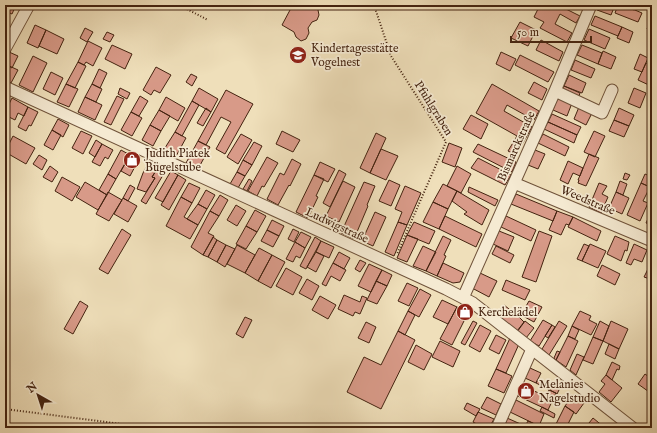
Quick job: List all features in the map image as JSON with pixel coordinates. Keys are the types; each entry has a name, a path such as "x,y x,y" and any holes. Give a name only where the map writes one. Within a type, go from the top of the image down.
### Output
{"street":[{"path":"5,49 29,5"},
{"name":"Bismarckstraße","path":"463,298 555,91 591,5"},
{"name":"Ludwigstraße","path":"5,87 463,298 532,349 633,428"},
{"path":"555,91 602,113 612,90"},
{"name":"Weedstraße","path":"514,183 652,241"},
{"path":"497,428 532,349"}],"path":[{"path":"179,5 208,20"},
{"name":"Pfuhlgraben","path":"374,5 391,56 446,142 392,265"},
{"path":"5,409 153,428"}],"building":[{"path":"5,5 16,5 12,14 5,11"},
{"path":"288,5 321,5 318,10 319,15 317,20 312,22 308,28 309,33 306,39 301,41 296,37 294,32 282,25 290,10"},
{"path":"540,5 558,5 580,16 576,23 560,14 555,24 572,33 567,42 540,28 544,22 534,17"},
{"path":"600,5 615,5 611,15 597,10"},
{"path":"618,5 623,5 642,13 638,22 615,13"},
{"path":"623,5 633,5 636,6 634,10"},
{"path":"595,16 622,27 618,36 591,25"},
{"path":"652,18 652,31 647,29"},
{"path":"520,22 536,30 528,46 511,38"},
{"path":"35,25 46,30 38,48 27,43"},
{"path":"622,27 633,32 629,43 617,38"},
{"path":"85,28 93,32 87,42 80,38"},
{"path":"589,29 610,38 605,49 584,40"},
{"path":"46,30 64,39 57,54 39,46"},
{"path":"107,32 114,35 110,42 103,39"},
{"path":"541,40 563,52 559,61 536,50"},
{"path":"88,41 102,48 93,66 86,62 84,65 78,62"},
{"path":"112,45 132,54 125,69 105,59"},
{"path":"582,45 602,53 598,64 577,55"},
{"path":"603,51 616,57 611,69 598,64"},
{"path":"9,52 18,56 12,68 5,64 5,60"},
{"path":"501,52 516,59 510,71 496,64"},
{"path":"640,54 648,58 642,72 634,69"},
{"path":"520,55 554,72 548,82 515,65"},
{"path":"33,56 47,63 33,92 19,85"},
{"path":"575,60 595,69 591,78 571,70"},
{"path":"78,62 86,66 75,88 66,84"},
{"path":"646,63 652,65 651,86 638,80"},
{"path":"5,64 18,70 11,83 5,80"},
{"path":"156,67 171,75 160,93 154,90 151,95 143,90"},
{"path":"99,69 107,73 100,88 92,84"},
{"path":"51,72 63,78 55,95 43,89"},
{"path":"191,74 197,77 192,86 186,82"},
{"path":"569,75 586,83 582,93 564,86"},
{"path":"534,82 547,89 542,100 528,93"},
{"path":"66,84 78,89 69,107 57,102"},
{"path":"92,84 102,89 96,102 85,97"},
{"path":"492,84 539,111 534,120 507,105 504,111 532,127 516,155 508,151 517,136 476,113"},
{"path":"564,86 580,93 578,99 561,92"},
{"path":"120,88 130,93 127,99 118,94"},
{"path":"199,88 218,99 211,112 192,101"},
{"path":"634,88 646,93 640,108 628,103"},
{"path":"226,90 253,104 225,154 216,149 231,122 221,117 206,145 198,141"},
{"path":"117,96 124,99 111,125 104,122"},
{"path":"140,96 148,101 139,116 131,112"},
{"path":"85,97 102,105 95,120 78,112"},
{"path":"166,97 185,108 178,121 159,110"},
{"path":"558,97 572,103 567,116 553,110"},
{"path":"12,98 28,107 24,116 18,113 15,120 5,115"},
{"path":"192,101 199,105 182,136 175,132"},
{"path":"28,107 38,112 31,126 29,125 26,131 18,127"},
{"path":"579,107 592,113 586,125 574,119"},
{"path":"206,108 211,112 203,126 197,123"},
{"path":"619,108 634,115 629,126 614,120"},
{"path":"159,110 170,116 161,131 150,125"},
{"path":"131,112 142,118 132,136 121,130"},
{"path":"552,114 581,127 577,135 548,122"},
{"path":"471,115 488,124 481,139 463,129"},
{"path":"58,119 69,125 63,137 52,130"},
{"path":"614,120 629,126 624,137 609,131"},
{"path":"548,122 577,135 574,143 544,129"},
{"path":"150,125 161,131 153,146 142,140"},
{"path":"52,130 61,135 53,150 44,145"},
{"path":"81,131 92,136 83,154 72,148"},
{"path":"282,131 300,140 293,152 276,144"},
{"path":"594,131 605,136 595,157 584,152"},
{"path":"175,132 186,138 175,158 163,151"},
{"path":"376,133 386,138 370,173 360,168"},
{"path":"241,134 252,140 238,164 227,157"},
{"path":"543,134 569,147 565,156 538,143"},
{"path":"13,136 35,148 26,164 5,152"},
{"path":"96,140 102,144 95,157 89,153"},
{"path":"198,141 210,147 198,169 186,163"},
{"path":"254,142 262,146 252,165 243,160"},
{"path":"449,143 462,148 455,167 442,162"},
{"path":"102,144 113,150 108,159 105,157 100,166 92,162"},
{"path":"478,144 516,162 512,172 473,152"},
{"path":"381,149 398,156 386,180 370,173"},
{"path":"121,150 130,155 116,179 108,174"},
{"path":"535,150 545,154 538,169 528,165"},
{"path":"589,154 599,158 586,186 578,183 578,180"},
{"path":"39,155 47,160 42,170 33,164"},
{"path":"130,155 139,159 130,176 121,171"},
{"path":"267,157 278,163 257,196 248,191"},
{"path":"478,158 511,175 505,185 471,168"},
{"path":"292,159 301,164 278,205 267,199 280,173 284,175"},
{"path":"243,160 252,165 245,176 237,172"},
{"path":"568,161 583,168 580,176 573,173 568,184 560,180"},
{"path":"149,162 159,166 152,177 155,178 146,192 137,189"},
{"path":"320,162 335,169 328,182 314,175"},
{"path":"50,166 58,172 52,182 43,177"},
{"path":"159,166 166,170 146,204 141,201 155,178 152,177"},
{"path":"457,166 471,174 461,193 447,186"},
{"path":"339,170 346,174 330,207 323,203"},
{"path":"171,171 178,175 163,202 155,198"},
{"path":"237,172 245,176 238,188 230,184"},
{"path":"625,173 630,175 627,180 623,179"},
{"path":"108,174 116,179 107,195 99,190"},
{"path":"645,174 652,177 652,188 641,183"},
{"path":"178,175 186,180 169,210 161,205"},
{"path":"314,175 324,179 316,196 318,197 308,218 296,212"},
{"path":"62,177 80,187 72,201 55,191"},
{"path":"249,179 252,181 247,191 243,189"},
{"path":"389,180 400,185 391,206 379,201"},
{"path":"343,181 355,187 339,222 326,216"},
{"path":"620,181 627,184 623,195 616,192"},
{"path":"85,182 107,195 98,210 76,197"},
{"path":"364,182 375,186 354,239 341,233"},
{"path":"189,183 200,188 192,203 181,197"},
{"path":"599,183 607,186 602,194 608,197 601,213 589,207"},
{"path":"641,183 650,187 643,201 648,203 640,221 627,215"},
{"path":"443,184 457,191 448,209 433,202"},
{"path":"130,185 135,188 128,201 123,198"},
{"path":"405,186 421,193 407,225 398,222 402,212 395,209"},
{"path":"469,187 498,200 495,206 468,192"},
{"path":"206,190 215,195 207,209 198,204"},
{"path":"457,191 489,210 482,225 464,214 467,212 452,201"},
{"path":"108,192 122,200 109,221 96,214"},
{"path":"616,192 629,198 622,214 609,208"},
{"path":"516,194 557,211 553,221 511,204"},
{"path":"220,195 228,200 219,216 210,211"},
{"path":"181,197 192,203 184,217 198,225 190,239 166,226"},
{"path":"123,198 137,206 128,222 114,214"},
{"path":"433,202 448,209 439,229 423,222"},
{"path":"198,204 207,209 198,225 187,219"},
{"path":"236,205 246,211 237,226 227,220"},
{"path":"255,210 266,216 257,232 246,226"},
{"path":"652,210 652,225 646,223"},
{"path":"210,211 219,216 208,233 214,236 203,255 191,247"},
{"path":"557,211 573,217 569,225 566,224 561,235 549,230"},
{"path":"375,212 386,217 373,246 362,241"},
{"path":"445,216 482,234 476,247 439,229"},
{"path":"506,216 536,230 531,241 501,227"},
{"path":"573,217 601,231 597,241 568,227"},
{"path":"272,220 284,226 279,236 267,230"},
{"path":"398,222 407,225 394,256 385,252"},
{"path":"414,222 435,231 429,244 407,235"},
{"path":"246,226 257,232 246,249 236,244"},
{"path":"122,229 131,235 108,274 99,269"},
{"path":"293,229 299,232 294,242 288,239"},
{"path":"267,230 279,236 273,247 261,241"},
{"path":"499,231 514,237 508,251 493,244"},
{"path":"539,231 552,236 536,282 522,277"},
{"path":"301,232 311,237 305,248 295,242"},
{"path":"407,235 418,239 407,262 397,258"},
{"path":"443,236 451,240 437,276 426,271"},
{"path":"615,236 629,242 627,251 625,250 621,261 607,254"},
{"path":"213,237 217,240 208,257 203,255"},
{"path":"315,237 321,241 306,269 300,266"},
{"path":"217,240 226,245 217,262 208,257"},
{"path":"321,241 334,247 329,258 316,252"},
{"path":"295,242 305,248 300,258 296,256 293,262 286,259"},
{"path":"584,244 589,246 582,261 577,259"},
{"path":"590,244 606,251 598,268 582,261"},
{"path":"634,244 647,250 642,262 634,259 631,265 626,263"},
{"path":"226,245 235,249 225,267 217,262"},
{"path":"237,245 255,255 245,273 227,264"},
{"path":"423,246 436,252 426,271 413,266"},
{"path":"496,246 514,255 510,263 492,254"},
{"path":"259,248 272,255 258,281 245,273"},
{"path":"316,252 324,256 316,272 307,267"},
{"path":"339,252 350,258 344,269 333,263"},
{"path":"272,255 285,262 271,288 258,281"},
{"path":"652,258 652,273 647,271"},
{"path":"360,260 366,263 360,272 355,269"},
{"path":"333,263 346,270 340,281 331,276 326,286 322,284"},
{"path":"443,263 464,273 460,282 453,283 437,276"},
{"path":"369,264 382,270 371,292 358,286"},
{"path":"602,265 620,274 615,285 597,276"},
{"path":"286,268 302,277 293,295 276,286"},
{"path":"382,270 392,275 387,286 376,281"},
{"path":"647,271 652,273 650,279 644,277"},
{"path":"480,273 497,281 489,297 472,288"},
{"path":"307,279 319,286 312,300 299,293"},
{"path":"506,280 530,290 525,300 502,290"},
{"path":"376,281 387,286 377,304 367,300"},
{"path":"407,283 418,288 409,306 398,301"},
{"path":"420,289 431,295 419,317 408,311"},
{"path":"344,295 360,302 362,296 367,298 360,314 355,312 353,316 338,309"},
{"path":"320,296 336,305 328,319 312,310"},
{"path":"442,300 457,307 448,324 433,317"},
{"path":"80,301 88,306 73,334 64,329"},
{"path":"529,301 542,307 534,322 521,315"},
{"path":"504,305 524,322 517,331 496,315"},
{"path":"457,307 468,313 452,345 440,339"},
{"path":"408,311 415,315 405,335 398,331"},
{"path":"580,311 591,316 589,320 597,324 591,335 572,326"},
{"path":"245,317 252,320 243,338 236,334"},
{"path":"543,320 552,325 539,346 530,341"},
{"path":"473,321 477,323 465,345 461,343"},
{"path":"525,321 534,328 526,338 517,332"},
{"path":"559,321 567,326 549,355 542,349"},
{"path":"600,321 609,326 603,341 593,337"},
{"path":"611,321 628,329 619,349 603,341"},
{"path":"366,322 376,327 369,343 358,338"},
{"path":"480,325 491,331 480,352 469,346"},
{"path":"552,325 555,327 548,338 545,336"},
{"path":"572,326 579,330 575,339 568,336"},
{"path":"398,331 415,340 381,409 347,392 364,357 381,365"},
{"path":"496,335 506,340 499,354 489,349"},
{"path":"568,336 578,341 566,367 556,360"},
{"path":"593,337 603,341 593,364 583,360"},
{"path":"510,338 519,344 506,373 496,369"},
{"path":"440,341 460,351 453,367 432,357"},
{"path":"609,344 619,349 615,359 605,354"},
{"path":"416,345 432,354 424,370 408,362"},
{"path":"557,351 560,352 556,360 554,358"},
{"path":"577,354 584,357 576,375 570,370"},
{"path":"612,362 620,366 612,380 606,375"},
{"path":"530,368 541,373 536,383 525,378"},
{"path":"496,369 512,376 504,393 488,386"},
{"path":"645,374 652,379 652,394 638,384"},
{"path":"606,375 622,388 611,402 599,392 605,384 601,381"},
{"path":"538,379 553,386 550,390 536,383"},
{"path":"555,381 561,386 557,394 550,390"},
{"path":"522,386 546,396 549,390 556,393 548,410 518,396"},
{"path":"573,395 584,403 576,414 565,406"},
{"path":"487,397 501,404 496,415 481,408"},
{"path":"516,400 544,414 539,426 510,412"},
{"path":"467,403 480,409 476,416 464,409"},
{"path":"565,406 574,412 566,428 554,428"},
{"path":"542,407 555,414 554,418 540,411"},
{"path":"478,412 494,419 489,428 484,428 473,422"},
{"path":"507,418 525,426 524,428 503,428"},
{"path":"593,418 604,427 585,428"},
{"path":"528,421 543,428 530,428 525,426"}],"place":[{"name":"Kindertagesstätte Vogelnest","path":"298,55"},
{"name":"Judith Piatek Bügelstube","path":"132,160"},
{"name":"Kerchelädel","path":"465,312"},
{"name":"Melanies Nagelstudio","path":"526,391"}]}
